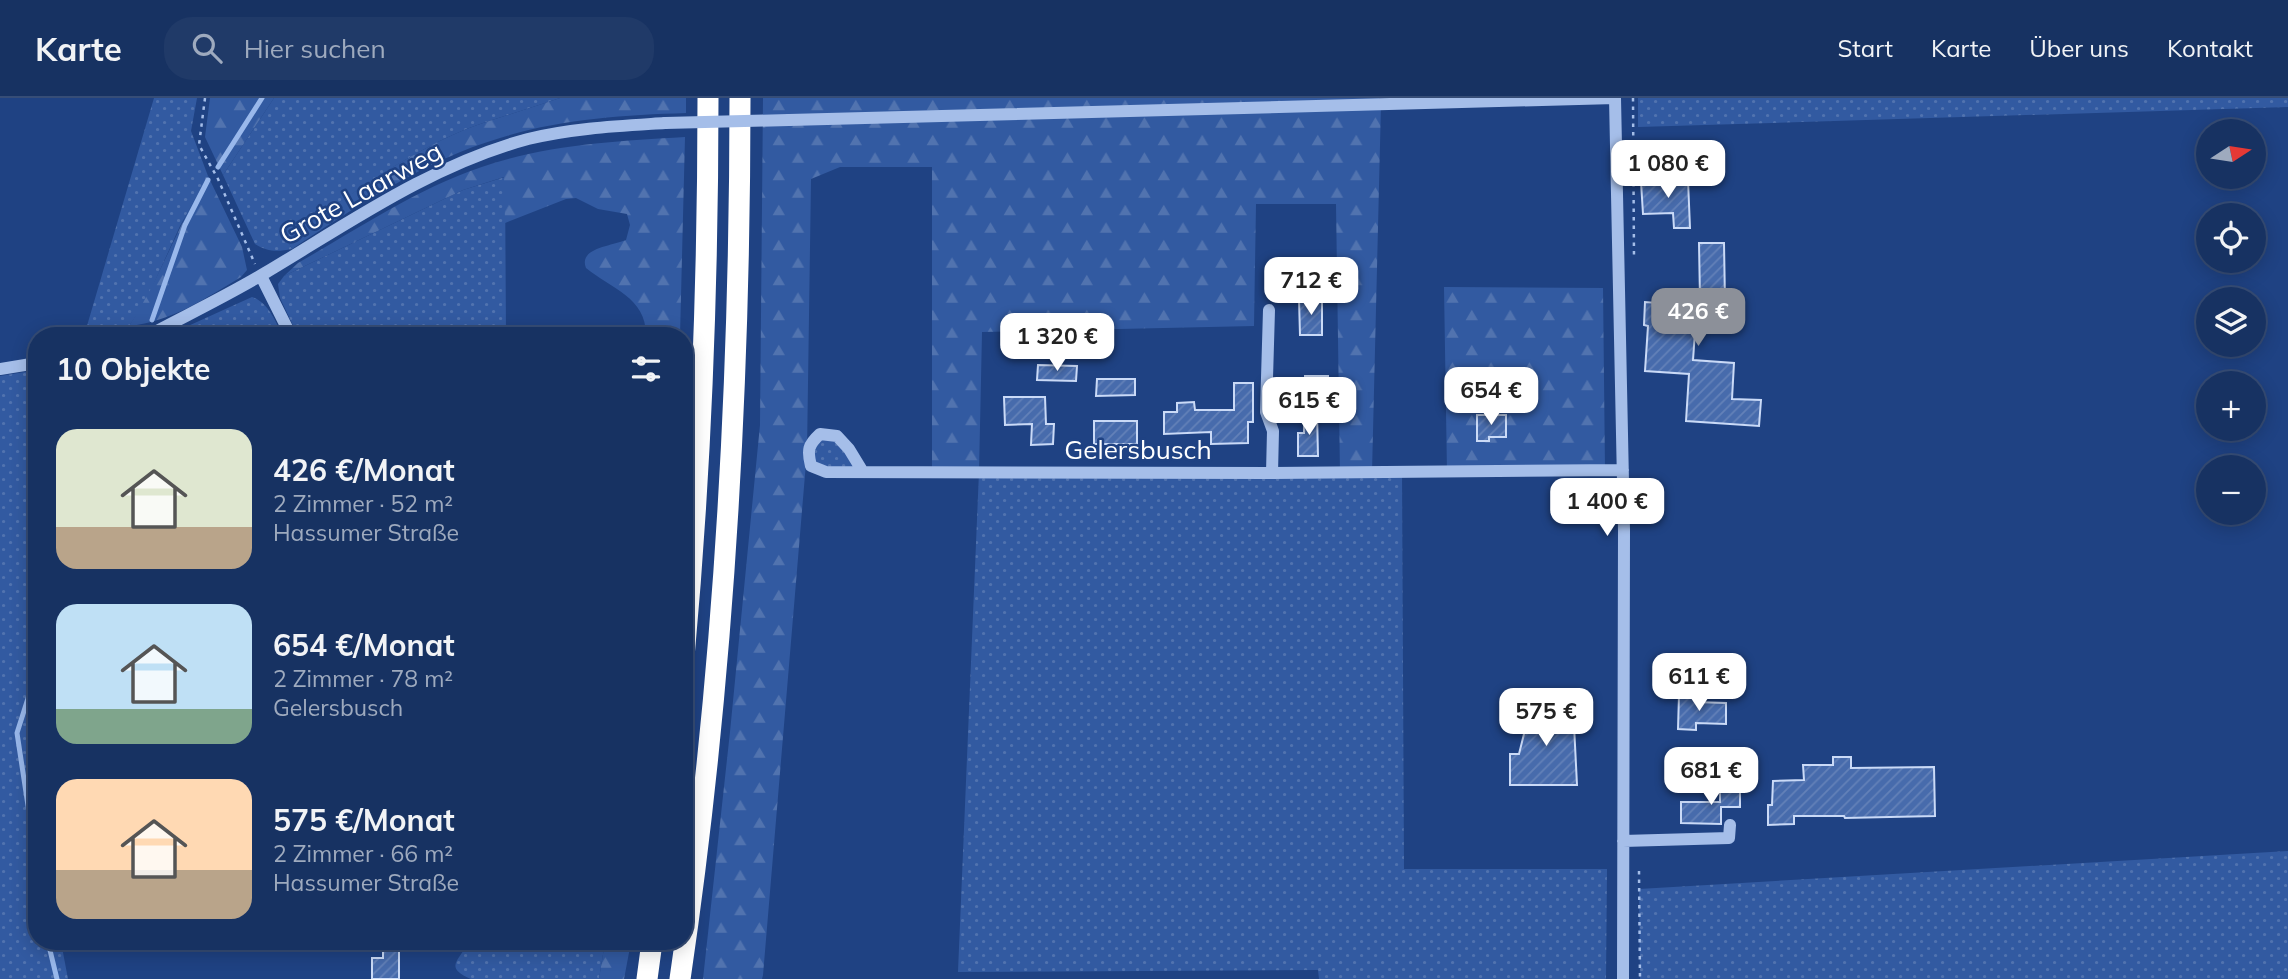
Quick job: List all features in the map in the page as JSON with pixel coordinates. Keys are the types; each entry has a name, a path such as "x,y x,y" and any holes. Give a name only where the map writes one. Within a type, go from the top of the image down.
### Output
{"highway":[{"path":"693,520 703,368 708,98"},
{"path":"693,869 708,742 727,519 737,314 740,98"},
{"path":"647,979 651,950"},
{"path":"680,979 683,950"}],"street":[{"name":"Grote Laarweg","path":"164,327 261,275 438,171 494,150 565,132 665,123 1380,101 1615,98"},
{"path":"1615,98 1623,470 1623,979"},
{"name":"Grote Laarweg","path":"261,275 287,327"},
{"path":"1269,310 1266,412 1273,431 1272,473"},
{"path":"0,369 28,364"},
{"name":"Gelersbusch","path":"863,472 1623,470"},
{"path":"1623,841 1729,838 1730,825"}],"path":[{"path":"205,98 199,145 218,179 261,275"}],"green space":[{"path":"154,98 197,98 191,131 208,176 180,226 145,303 129,326 87,327"},
{"path":"210,98 274,98 223,175 205,137"},
{"path":"274,98 560,98 464,130 417,153 372,180 287,240 292,249 277,251 255,244 223,175"},
{"path":"560,98 686,98 686,113 592,119 546,126 500,138 472,147 418,172 366,201 292,249 287,240 372,180 440,141 464,130"},
{"path":"763,98 1379,98 1381,104 1372,472 1340,473 1336,204 1256,204 1254,326 982,332 979,472 932,472 932,167 840,167 811,179 807,451 763,975 762,979 703,979 760,425"},
{"path":"1638,98 2288,98 2288,107 1638,127"},
{"path":"685,137 680,327 645,327 641,312 634,303 586,268 585,261 591,252 626,240 630,225 627,214 598,209 576,198 566,199 505,223 504,177 463,190 284,276 298,263 393,207 443,182 494,163 541,151"},
{"path":"208,176 242,247 247,270 241,277 188,308 159,320 129,326 140,308"},
{"path":"505,177 506,327 294,327 280,298 278,284 284,276 463,190"},
{"path":"1444,287 1603,288 1605,471 1447,472"},
{"path":"252,297 267,308 278,327 186,327"},
{"path":"28,371 28,950 63,950 68,979 0,979 0,376"},
{"path":"837,436 863,472 816,467 809,444"},
{"path":"979,472 1402,472 1404,869 1607,869 1606,979 1319,979 1318,970 958,972"},
{"path":"2288,851 2288,979 1640,979 1639,889"},
{"path":"463,950 604,950 599,979 471,979 457,971 456,963"},
{"path":"604,950 629,950 624,979 599,979"}],"building":[{"path":"1688,180 1690,228 1674,228 1673,213 1643,214 1641,182"},
{"path":"1699,243 1724,243 1725,302 1729,302 1728,320 1696,318 1693,360 1734,363 1732,399 1761,400 1759,426 1686,421 1689,374 1645,371 1648,326 1644,325 1645,302 1696,306 1697,299 1700,299"},
{"path":"1299,299 1322,299 1322,335 1300,335"},
{"path":"1038,365 1077,366 1076,381 1037,380"},
{"path":"1305,376 1328,376 1328,399 1305,399"},
{"path":"1097,379 1135,379 1135,395 1096,396"},
{"path":"1234,383 1253,383 1253,422 1248,422 1248,443 1211,444 1211,432 1164,434 1164,412 1177,412 1177,403 1194,402 1195,410 1234,410"},
{"path":"1004,397 1045,397 1046,424 1054,424 1053,444 1031,445 1032,424 1005,425"},
{"path":"1304,413 1317,413 1318,456 1298,456 1298,433 1304,433"},
{"path":"1477,415 1506,415 1506,437 1489,437 1489,441 1477,441"},
{"path":"1094,421 1137,421 1137,444 1094,444"},
{"path":"1679,695 1696,696 1696,702 1726,703 1726,724 1696,723 1696,730 1678,729"},
{"path":"1525,705 1573,705 1577,785 1510,785 1510,754 1519,754 1525,730"},
{"path":"1833,757 1851,757 1851,768 1934,767 1935,816 1794,816 1794,824 1768,825 1768,805 1772,805 1773,781 1804,780 1803,765 1833,765"},
{"path":"1720,784 1740,784 1740,807 1721,807 1721,824 1681,823 1681,802 1720,802"},
{"path":"383,950 399,950 399,979 372,979 372,958 383,958"}],"waterway":[{"path":"218,167 262,98"},
{"path":"152,320 185,225 208,180"},
{"path":"28,698 17,733 28,806"},
{"path":"50,950 57,979"}]}
